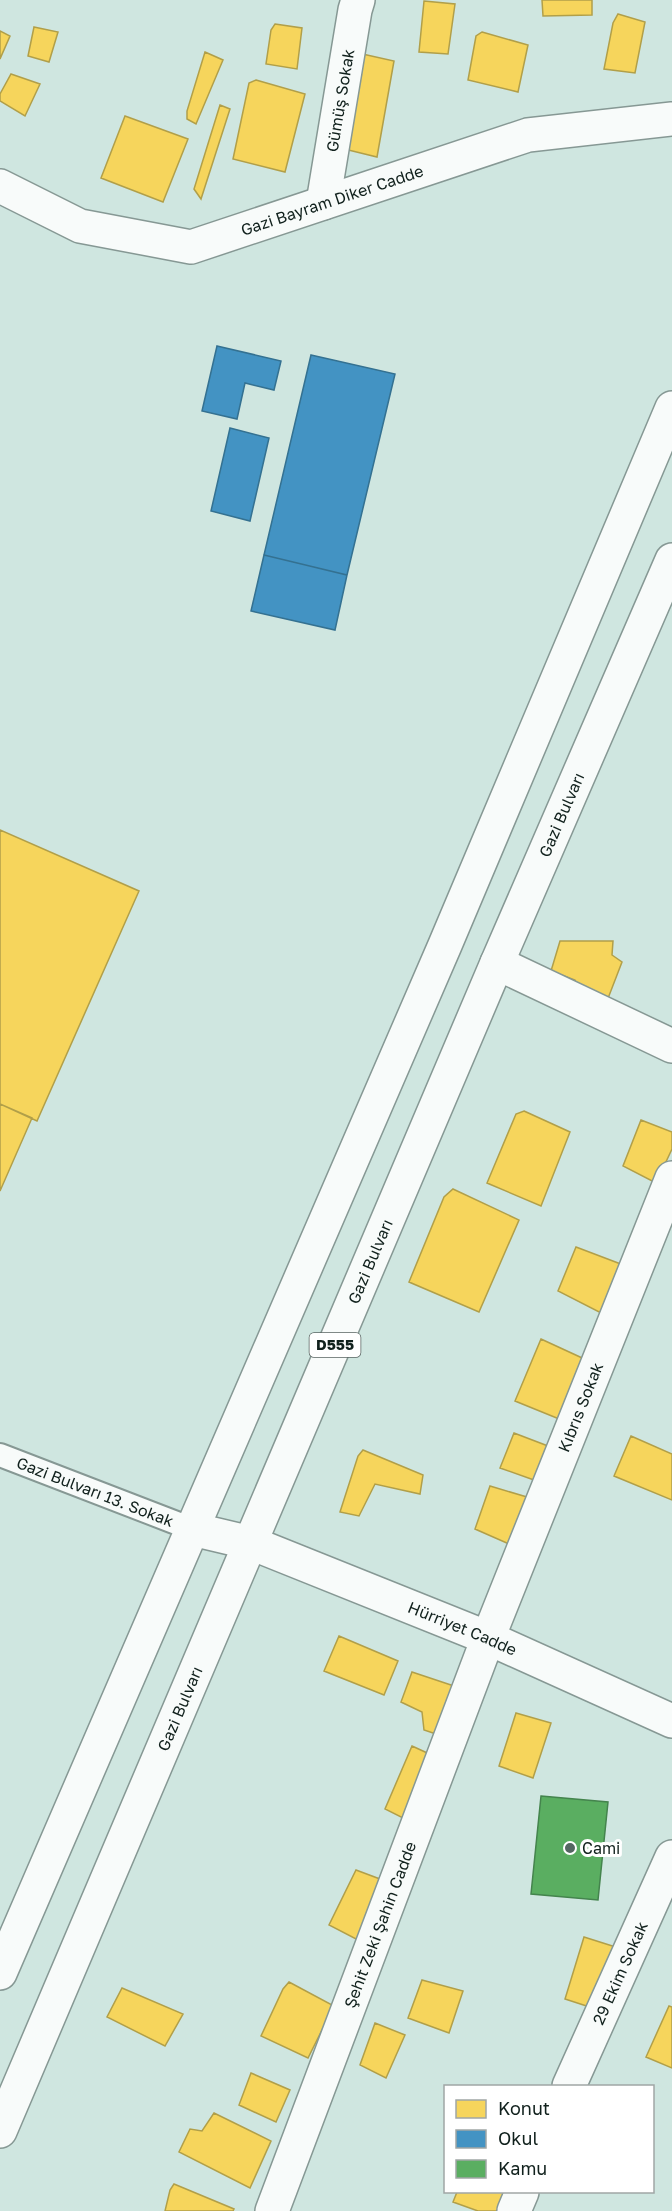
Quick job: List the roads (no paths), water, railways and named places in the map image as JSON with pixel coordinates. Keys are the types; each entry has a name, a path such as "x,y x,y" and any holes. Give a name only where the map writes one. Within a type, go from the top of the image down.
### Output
{"main road":[{"name":"Gümüş Sokak","path":"323,203 358,0"},
{"name":"Gazi Bayram Diker Cadde","path":"0,186 80,226 191,247 528,135 672,119"},
{"path":"0,1973 445,945 672,408"},
{"name":"Gazi Bulvarı","path":"0,2131 496,963 672,560"},
{"path":"496,963 672,1046"},
{"name":"Kıbrıs Sokak","path":"488,1638 672,1178"},
{"name":"Hürriyet Cadde","path":"192,1528 251,1543 488,1638 672,1721"},
{"name":"Şehit Zeki Şahin Cadde","path":"272,2211 488,1638"},
{"name":"29 Ekim Sokak","path":"569,2085 672,1857"},
{"path":"514,2211 522,2193"}],"lane":[{"name":"Gazi Bulvarı 13. Sokak","path":"0,1455 192,1528"}],"place":[{"name":"Cami","path":"570,1848"}]}
